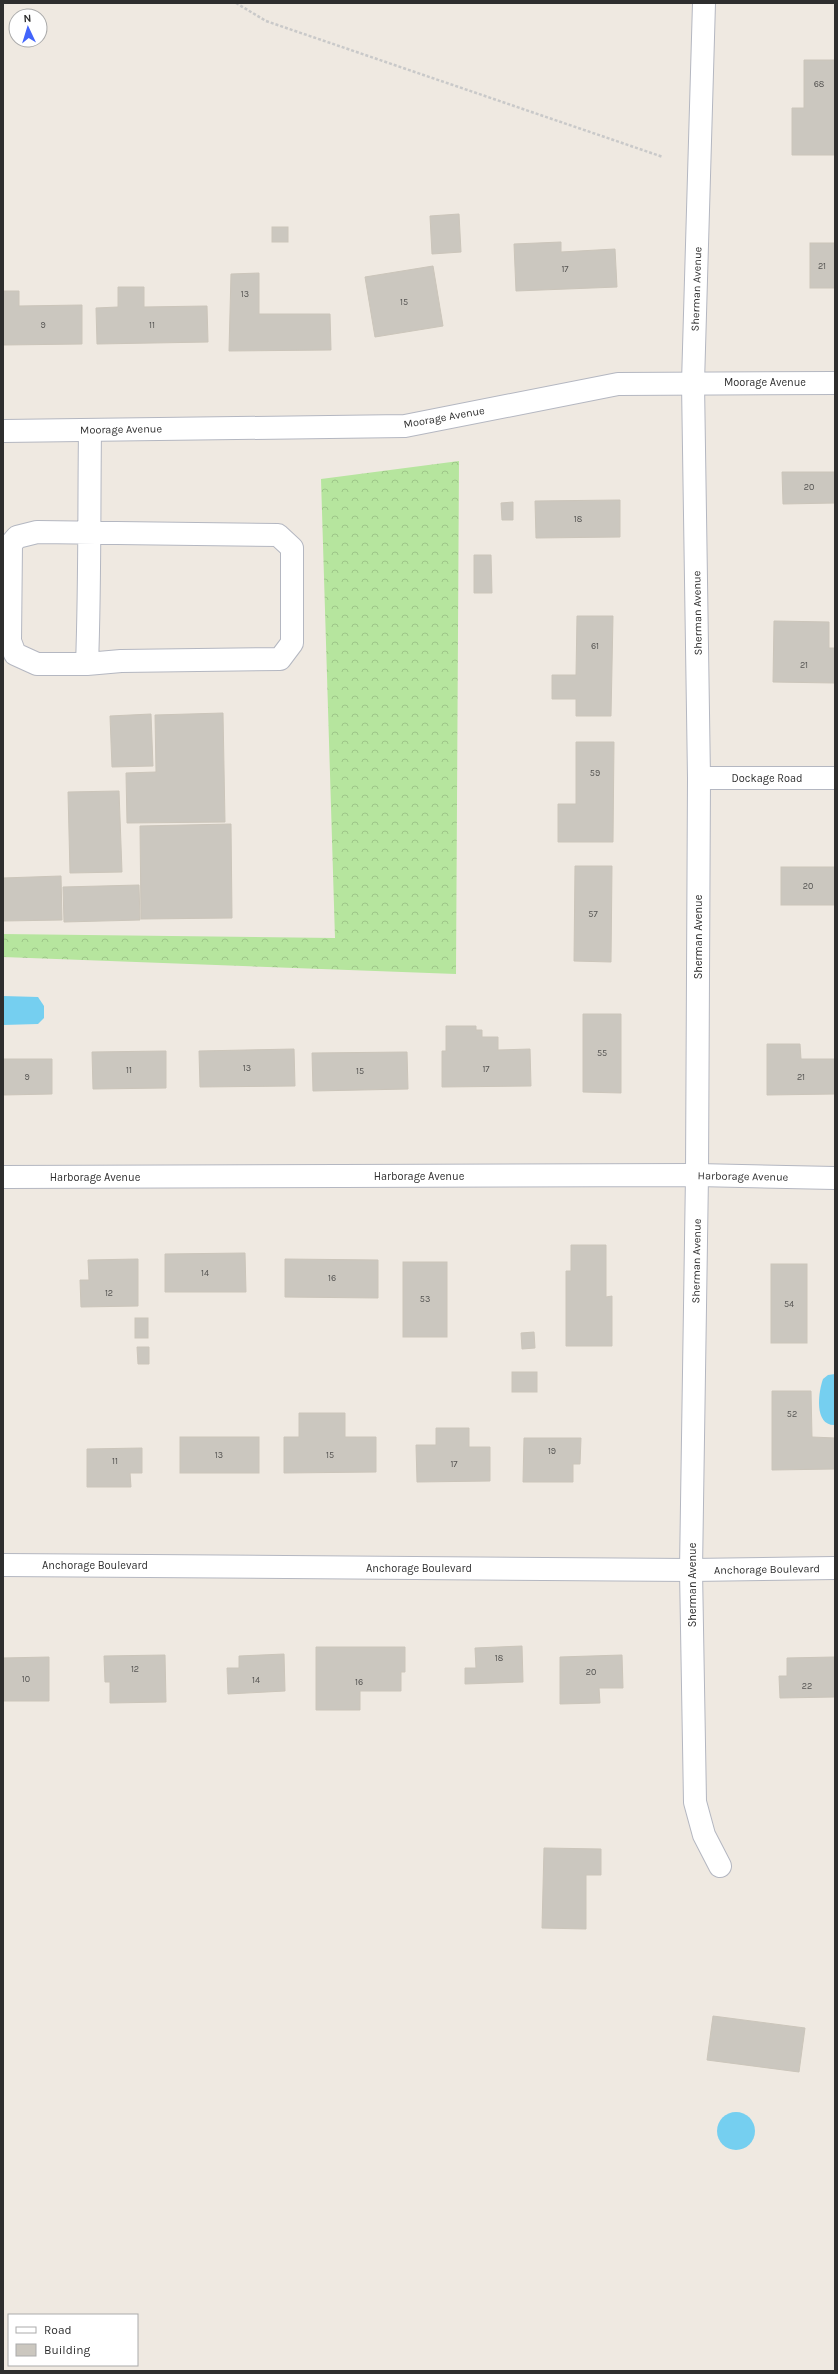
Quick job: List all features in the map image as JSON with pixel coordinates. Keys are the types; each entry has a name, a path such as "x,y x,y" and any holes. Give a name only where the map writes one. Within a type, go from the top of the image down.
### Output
{"street":[{"name":"Sherman Avenue","path":"704,3 693,382 699,778 697,1175 691,1570 695,1802 704,1835 720,1866"},
{"name":"Moorage Avenue","path":"3,431 405,426 618,384 693,382 835,382"},
{"path":"87,664 90,430"},
{"path":"37,532 278,536 292,548 292,643 280,659 121,661 87,664 37,664 15,654 10,641 11,544 17,537 37,532"},
{"name":"Dockage Road","path":"699,778 835,778"},
{"name":"Harborage Avenue","path":"3,1177 697,1175 835,1178"},
{"name":"Anchorage Boulevard","path":"3,1565 691,1570 835,1568"}],"path":[{"path":"236,3 266,21 662,157"}],"green space":[{"path":"459,461 456,974 3,957 3,934 335,938 321,479"}],"water":[{"path":"3,996 38,997 44,1006 44,1018 38,1024 3,1025"},
{"path":"835,1374 835,1425 828,1424 824,1420 819,1408 819,1400 823,1379 828,1375"},
{"path":"732,2112 740,2112 750,2117 754,2124 754,2138 750,2145 740,2150 732,2150 722,2145 720,2142 717,2135 717,2127 722,2117 725,2115"}],"building":[{"path":"804,60 835,60 835,155 792,155 792,108 804,108"},
{"path":"459,214 461,252 432,254 430,216"},
{"path":"272,227 288,227 288,242 272,242"},
{"path":"561,242 561,252 615,249 617,287 516,291 514,244"},
{"path":"810,243 835,243 835,288 810,288"},
{"path":"433,266 443,326 375,337 365,277"},
{"path":"259,273 259,314 330,314 331,350 229,351 231,274"},
{"path":"118,287 144,287 144,307 207,306 208,342 97,344 96,308 118,307"},
{"path":"3,291 19,291 19,306 82,305 82,344 3,345"},
{"path":"782,472 835,472 835,503 783,504"},
{"path":"620,500 620,537 536,538 535,501"},
{"path":"513,502 513,520 502,520 501,503"},
{"path":"474,555 491,555 492,593 474,593"},
{"path":"577,616 613,616 611,716 576,716 576,699 552,699 552,675 576,675"},
{"path":"774,621 829,622 829,648 835,648 835,683 773,682"},
{"path":"223,713 225,822 127,823 126,773 156,772 155,715"},
{"path":"151,714 153,766 112,767 110,716"},
{"path":"576,742 614,742 613,842 558,842 558,804 576,804"},
{"path":"119,791 122,872 70,873 68,792"},
{"path":"231,824 232,918 141,919 140,826"},
{"path":"575,866 612,866 611,962 574,961"},
{"path":"781,867 835,867 835,905 781,905"},
{"path":"61,876 62,920 3,921 3,878"},
{"path":"139,885 140,920 64,922 63,887"},
{"path":"583,1014 621,1014 621,1093 583,1092"},
{"path":"446,1026 476,1026 476,1030 482,1030 482,1037 498,1037 498,1050 530,1049 531,1086 442,1087 442,1051 446,1051"},
{"path":"767,1044 800,1044 801,1059 835,1059 835,1094 767,1095"},
{"path":"294,1049 295,1086 200,1087 199,1051"},
{"path":"166,1051 166,1088 93,1089 92,1052"},
{"path":"407,1052 408,1089 313,1091 312,1053"},
{"path":"3,1059 52,1059 52,1094 3,1095"},
{"path":"571,1245 606,1245 606,1297 612,1296 612,1346 566,1346 566,1271 571,1271"},
{"path":"245,1253 246,1292 165,1292 165,1254"},
{"path":"138,1259 138,1306 81,1307 80,1280 89,1280 88,1260"},
{"path":"285,1259 378,1260 378,1298 285,1297"},
{"path":"403,1262 447,1262 447,1337 403,1337"},
{"path":"771,1264 807,1264 807,1343 771,1343"},
{"path":"135,1318 148,1318 148,1338 135,1338"},
{"path":"534,1332 535,1348 522,1349 521,1333"},
{"path":"137,1347 149,1347 149,1364 138,1364"},
{"path":"512,1372 537,1372 537,1392 512,1392"},
{"path":"772,1391 811,1391 812,1437 835,1438 835,1469 772,1470"},
{"path":"299,1413 345,1413 345,1437 376,1437 376,1472 284,1473 284,1437 299,1437"},
{"path":"436,1428 469,1428 469,1447 490,1447 490,1481 417,1482 416,1445 436,1445"},
{"path":"180,1437 259,1437 259,1473 180,1473"},
{"path":"524,1438 581,1438 580,1464 573,1464 573,1482 523,1482"},
{"path":"142,1448 142,1473 130,1473 131,1487 87,1487 87,1449"},
{"path":"522,1646 523,1682 465,1684 465,1668 476,1668 475,1648"},
{"path":"316,1647 405,1647 405,1672 401,1672 401,1691 360,1691 360,1710 316,1710"},
{"path":"284,1654 285,1691 228,1694 227,1668 239,1668 239,1656"},
{"path":"165,1655 166,1702 110,1703 110,1682 105,1682 104,1656"},
{"path":"622,1655 623,1688 599,1688 600,1703 560,1704 560,1657"},
{"path":"49,1657 49,1701 3,1701 3,1658"},
{"path":"834,1657 835,1697 780,1698 779,1676 787,1676 787,1658"},
{"path":"544,1848 601,1849 601,1875 586,1875 586,1929 542,1928"},
{"path":"713,2016 805,2028 799,2072 707,2060"}]}
